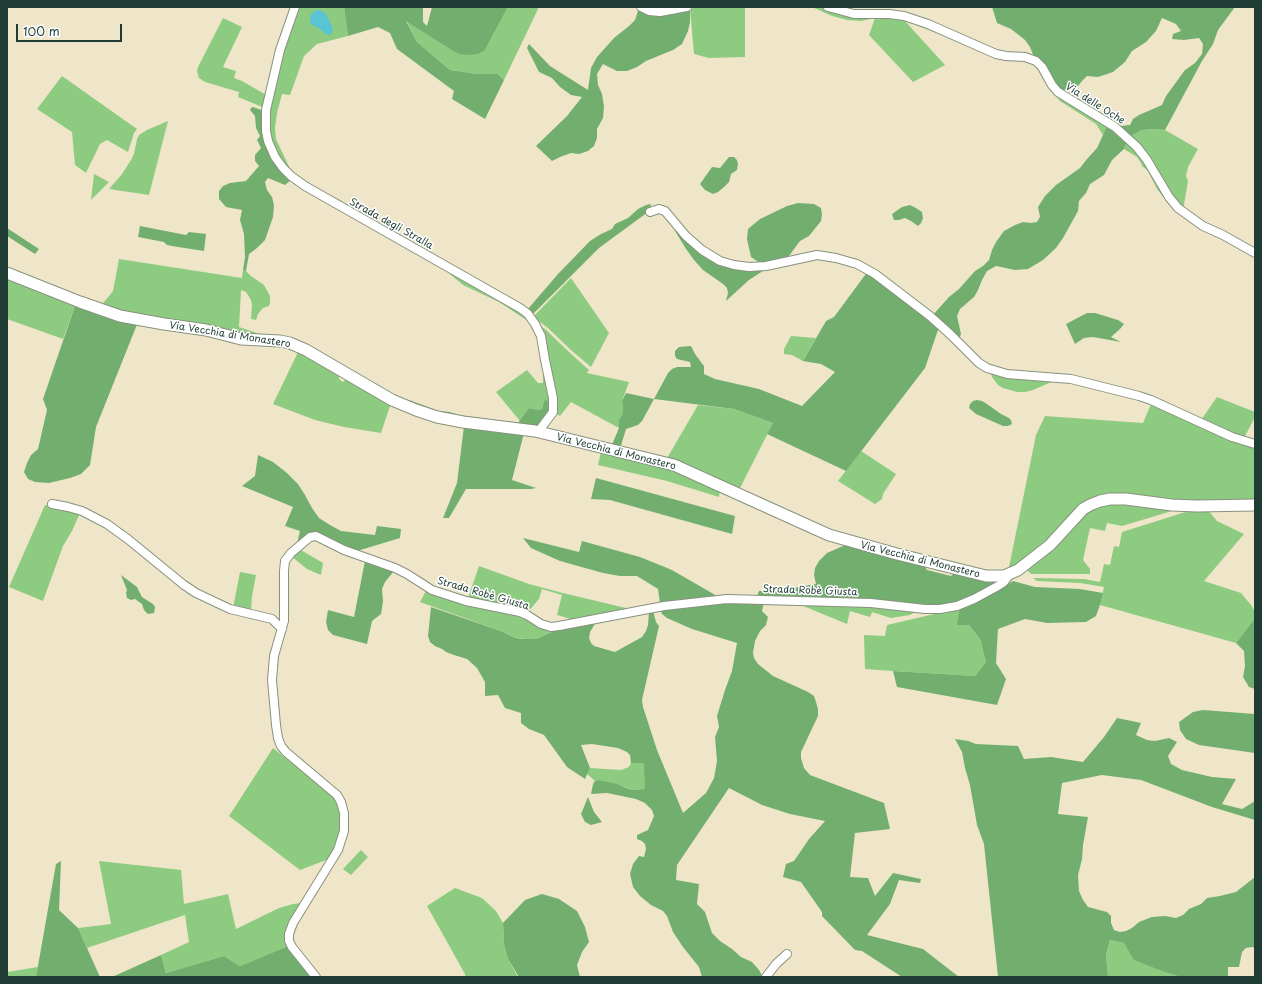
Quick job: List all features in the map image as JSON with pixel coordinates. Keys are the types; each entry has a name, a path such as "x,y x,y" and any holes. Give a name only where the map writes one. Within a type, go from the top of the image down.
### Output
{"street":[{"name":"Strada degli Stralla","path":"295,7 280,50 266,110 266,131 275,156 291,176 305,186 517,306 528,314 541,336 554,398 553,412 538,432"},
{"path":"641,7 649,11 657,12 668,12 687,7"},
{"name":"Via delle Oche","path":"828,7 854,14 889,14 904,16 932,26 996,54 1006,56 1025,56 1036,61 1042,67 1052,85 1058,92 1116,128 1137,147 1147,160 1169,197 1178,208 1203,226 1223,235 1255,253"},
{"path":"650,212 659,209 665,211 686,236 703,251 720,261 734,265 747,267 766,266 806,256 817,255 836,258 857,264 875,274 924,312 951,335 979,363 987,368 1008,374 1077,380 1139,396 1232,437 1255,444"},
{"name":"Via Vecchia di Monastero","path":"7,272 80,302 126,318 206,330 241,339 280,341 292,344 392,400 411,409 430,415 469,423 538,432 677,466 843,540 986,576 1000,577 1009,575 1021,568 1041,553 1082,511 1096,502 1121,499 1172,505 1255,505"},
{"path":"52,504 82,511 108,524 196,593 227,608 272,619 282,629"},
{"name":"Strada Robè Giusta","path":"316,977 291,945 288,937 289,931 306,900 338,850 344,831 344,813 338,796 286,752 279,743 276,726 272,675 274,656 285,613 284,571 286,559 298,546 309,538 314,536 344,550 403,572 432,590 525,614 541,624 551,627 664,606 727,599 871,603 925,609 940,609 957,606 974,599 1004,582 1009,575"},
{"path":"766,977 776,964 787,954"}],"green space":[{"path":"298,7 344,7 348,36 317,44 304,56 290,95 282,94 275,128 276,139 292,173 285,167 275,152 268,130 268,111 283,49"},
{"path":"344,7 423,7 423,22 427,26 432,7 508,7 485,50 478,54 460,54 453,51 406,21 417,42 450,70 478,74 498,74 504,80 485,119 452,99 454,91 397,49 390,33 378,27 348,36"},
{"path":"508,7 539,7 504,80 498,74 478,74 450,70 417,42 406,20 453,51 485,50"},
{"path":"696,7 745,7 745,57 709,58 694,54 690,9"},
{"path":"812,7 822,7 854,16 876,16 879,20 881,17 880,16 902,17 932,28 997,56 1016,58 1007,59 998,58 904,20 945,65 913,82 869,35 875,18 861,21 847,20 832,16"},
{"path":"992,7 1235,7 1218,30 1213,44 1202,61 1165,130 1142,130 1131,136 1120,126 1130,125 1133,119 1139,115 1162,105 1166,96 1185,70 1195,63 1202,54 1203,44 1199,38 1184,40 1172,39 1173,34 1181,31 1176,24 1162,18 1156,31 1146,42 1132,51 1125,62 1113,72 1098,77 1087,76 1078,86 1072,89 1059,90 1034,57 1025,40 1011,29 997,23"},
{"path":"639,8 690,9 688,31 682,44 673,50 646,61 627,71 617,71 603,64 597,74 598,85 602,94 604,106 603,118 597,129 597,138 594,146 588,151 579,154 571,153 552,161 536,146 567,116 582,97 571,95 560,87 552,78 539,72 527,48 529,44 550,66 588,90 591,68 597,57 614,38 635,20"},
{"path":"223,18 242,27 223,67 236,71 234,78 268,96 265,108 238,97 239,92 205,82 199,78 197,71 198,67"},
{"path":"1016,58 1031,60 1040,66 1055,93 1107,125 1103,135 1096,124 1060,101 1050,90 1035,65 1029,61"},
{"path":"62,76 137,129 134,133 128,152 107,140 100,144 86,173 75,165 72,132 37,109"},
{"path":"253,107 264,111 264,129 292,179 285,185 268,178 265,182 274,205 273,217 265,240 249,254 246,271 243,270 245,257 244,234 240,220 242,210 226,207 219,199 219,191 223,186 230,183 246,181 259,166 255,161 255,155 261,148 257,140 260,136 256,128 255,116 250,110"},
{"path":"168,121 149,195 109,189 122,174 131,160 139,135"},
{"path":"1107,125 1127,141 1124,149 1112,160 1104,175 1090,184 1086,193 1079,201 1078,211 1063,238 1056,248 1043,260 1028,269 1015,270 996,266 987,271 974,297 960,309 957,316 961,334 959,340 932,316 975,271 989,260 996,242 1004,231 1023,222 1037,222 1040,217 1038,207 1045,196 1056,185 1080,168 1097,148"},
{"path":"1142,130 1165,130 1198,149 1188,167 1186,176 1188,181 1183,210 1131,136"},
{"path":"1127,141 1134,147 1173,206 1168,203 1157,189 1148,171 1142,166 1137,157 1124,149"},
{"path":"729,157 734,157 738,164 737,170 731,174 729,182 718,192 713,194 705,190 700,184 712,167 720,168"},
{"path":"292,173 318,189 342,201 341,204 306,184 295,177"},
{"path":"94,174 109,182 91,200"},
{"path":"798,203 814,204 821,208 821,221 809,236 800,241 786,260 763,265 751,257 747,239 748,229 760,219 787,206"},
{"path":"650,204 651,205 648,212 599,248 532,315 527,310 558,274 590,241 612,229 615,224 628,218 638,209"},
{"path":"910,205 922,212 923,218 918,226 905,218 894,220 892,214 902,207"},
{"path":"669,221 709,258 769,267 749,280 726,301 728,293 727,288 703,270 694,260"},
{"path":"140,226 186,235 189,232 206,234 204,251 167,245 164,242 138,237"},
{"path":"7,228 39,249 35,254 7,236"},
{"path":"119,259 242,278 243,270 246,271 264,285 270,296 270,302 269,306 263,308 258,314 256,320 251,319 251,300 246,292 241,290 239,327 257,333 260,337 100,307 113,291"},
{"path":"444,268 518,309 537,329 552,407 545,398 542,409 538,410 529,408 520,421 496,392 527,370 538,383 543,383 543,365 538,338 528,321 499,302 463,285"},
{"path":"868,271 939,327 925,368 846,471 767,434 773,423 734,409 654,399 668,373 672,369 677,367 691,367 690,362 677,359 675,356 675,351 679,347 691,346 704,366 704,374 715,379 759,389 802,406 835,372 821,364 803,361 826,321 834,317"},
{"path":"7,275 76,303 63,339 7,319"},
{"path":"571,278 609,333 591,367 548,328 533,317"},
{"path":"76,303 138,322 96,427 90,465 81,474 70,478 49,483 35,482 28,479 24,472 31,455 38,449 47,410 43,399"},
{"path":"1087,313 1095,313 1118,320 1124,324 1111,337 1121,342 1093,337 1084,338 1075,344 1066,324"},
{"path":"536,323 545,329 589,370 587,373 629,382 622,401 623,408 622,415 619,420 619,428 571,402 560,416 554,412"},
{"path":"791,336 816,338 803,361 792,355 784,354 784,349"},
{"path":"299,350 340,373 339,379 343,382 347,378 391,403 381,433 344,427 315,420 273,404"},
{"path":"990,371 1056,380 1033,390 1017,392 998,385 992,377"},
{"path":"626,393 654,399 642,421 638,425 626,429 620,449 611,447 619,428 619,420 622,415 623,408 622,401"},
{"path":"1217,397 1255,412 1255,417 1244,438 1201,420"},
{"path":"545,398 552,407 538,427 450,416 397,399 409,400 439,411 459,415 518,423 529,408 538,410 542,409"},
{"path":"973,401 982,401 1009,418 1012,424 1003,426 976,414 969,408"},
{"path":"1151,404 1255,447 1255,502 1206,504 1106,497 1008,572 1036,435 1045,416 1143,423"},
{"path":"698,405 734,409 773,423 739,490 666,460"},
{"path":"464,426 524,433 512,480 536,488 466,489 449,518 443,518 457,483"},
{"path":"861,451 896,474 883,494 882,499 875,504 838,481"},
{"path":"601,452 667,468 720,490 719,497 667,481 598,465"},
{"path":"258,455 273,462 287,473 298,484 319,518 330,525 341,531 375,535 377,526 401,529 400,538 357,551 346,548 322,535 297,544 300,531 285,526 293,507 242,486 255,476"},
{"path":"596,478 735,516 732,534 610,500 591,499"},
{"path":"1108,502 1182,508 1122,526 1107,523 1105,531 1090,528 1083,560 1090,569 1090,574 1031,574 1026,569 1085,512"},
{"path":"45,505 80,513 63,546 43,601 9,587"},
{"path":"1195,509 1207,509 1217,521 1244,534 1204,581 1241,593 1255,612 1255,618 1236,643 1100,605 1104,587 1080,583 1037,581 1033,578 1084,579 1100,582 1104,564 1110,565 1114,546 1119,547 1122,532"},
{"path":"523,538 579,552 582,541 640,557 672,570 717,596 660,603 658,589 637,576 620,576 603,573 560,561 531,548"},
{"path":"850,545 923,564 927,570 951,576 955,572 1001,580 973,597 952,604 933,606 868,599 757,596 759,591 791,592 793,588 816,584 814,575 815,568 819,561 827,553 843,546"},
{"path":"299,549 323,563 321,575 307,569 291,556"},
{"path":"365,561 394,571 385,582 382,589 383,601 381,614 372,621 367,644 333,635 328,630 326,622 328,610 354,617"},
{"path":"479,566 529,584 630,609 574,620 557,615 562,595 542,589 539,599 528,612 468,598"},
{"path":"240,572 256,575 251,611 233,608"},
{"path":"121,575 137,587 142,597 153,604 155,607 154,613 148,614 144,610 142,604 135,599 131,600 127,598 127,590"},
{"path":"1013,581 1035,587 1080,589 1103,593 1096,616 1086,622 1047,623 1025,619 998,629 996,663 1006,679 997,705 897,687 893,671 975,676 986,662 980,639 969,625 957,625 960,608 987,597"},
{"path":"426,591 457,602 523,617 556,630 537,639 529,640 513,637 501,631 420,602"},
{"path":"728,602 764,602 762,611 768,617 766,625 760,631 755,641 753,653 754,658 758,664 773,676 814,696 818,709 818,716 801,752 804,768 810,775 884,803 890,829 855,833 850,877 868,878 875,896 893,873 921,879 920,883 899,880 890,904 867,935 923,949 959,977 902,977 862,951 855,950 822,916 822,912 801,882 783,877 786,864 794,861 809,839 825,821 790,814 762,805 729,788 677,865 676,880 699,884 697,904 705,912 712,933 741,957 752,962 763,977 702,977 699,967 673,932 667,916 663,911 651,905 640,896 633,887 630,874 633,864 639,856 644,857 646,849 645,844 637,839 637,835 648,830 654,816 652,810 645,803 636,799 607,793 591,794 593,784 598,780 617,784 631,790 645,789 644,763 631,763 630,755 618,748 592,744 581,745 590,768 585,779 567,767 544,735 529,729 521,723 521,713 505,708 498,695 485,696 485,682 477,668 467,659 446,652 435,646 430,642 428,636 431,607 521,639 537,639 556,630 596,622 590,632 589,638 591,643 594,646 615,652 642,637 648,625 649,611 653,611 656,622 659,626 642,700 643,707 657,750 683,813 706,793 714,778 717,761 715,737 719,727 717,716 732,671 737,643 692,629 667,618 662,614 660,609"},
{"path":"796,603 877,607 917,611 910,615 891,618 872,612 870,617 850,611 847,624"},
{"path":"960,608 969,625 980,639 986,662 975,676 865,669 864,635 885,636 887,625"},
{"path":"1255,618 1255,689 1249,687 1243,677 1245,666 1244,651 1236,643"},
{"path":"1203,710 1255,714 1255,753 1199,745 1186,739 1180,730 1179,722 1193,712"},
{"path":"1117,718 1141,723 1136,735 1147,740 1155,741 1169,738 1177,742 1168,756 1171,764 1182,770 1212,777 1236,779 1222,804 1242,809 1255,801 1255,820 1212,807 1141,780 1102,775 1062,783 1058,814 1088,817 1082,859 1078,875 1079,891 1083,900 1088,907 1107,912 1111,916 1111,923 1114,930 1120,932 1126,931 1139,922 1152,917 1165,916 1176,918 1183,915 1189,909 1201,904 1207,898 1236,892 1255,877 1255,948 1246,948 1242,952 1239,967 1228,967 1228,977 1181,977 1164,972 1134,960 1124,943 1110,940 1106,955 1108,977 998,977 984,844 977,825 962,752 955,739 976,744 1018,746 1024,759 1051,757 1083,762 1104,737"},
{"path":"273,748 334,797 340,808 341,828 337,843 329,859 300,870 229,816"},
{"path":"631,763 645,763 645,789 631,790 598,780 595,781 587,774 590,768 621,770 629,767"},
{"path":"588,797 594,812 602,822 591,825 585,822 581,814"},
{"path":"361,850 368,857 351,875 343,869"},
{"path":"61,861 59,910 78,928 100,977 36,977 56,864"},
{"path":"99,861 181,870 184,904 228,894 236,929 279,908 301,903 288,946 240,966 224,956 166,973 161,955 189,942 185,915 87,948 78,928 111,924"},
{"path":"455,888 482,898 496,911 503,923 504,944 508,959 518,977 465,977 465,974 427,906"},
{"path":"542,894 559,899 577,911 585,927 589,942 582,952 577,965 580,977 519,977 508,959 504,944 503,923 525,900"},
{"path":"1110,940 1124,943 1135,960 1164,972 1181,977 1108,977 1106,955"},
{"path":"288,946 314,977 112,977 161,955 166,973 224,956 240,966"},
{"path":"38,967 36,977 7,977 7,972"}],"water":[{"path":"317,10 320,10 326,14 332,26 333,31 331,34 326,34 311,24 311,14"}]}
